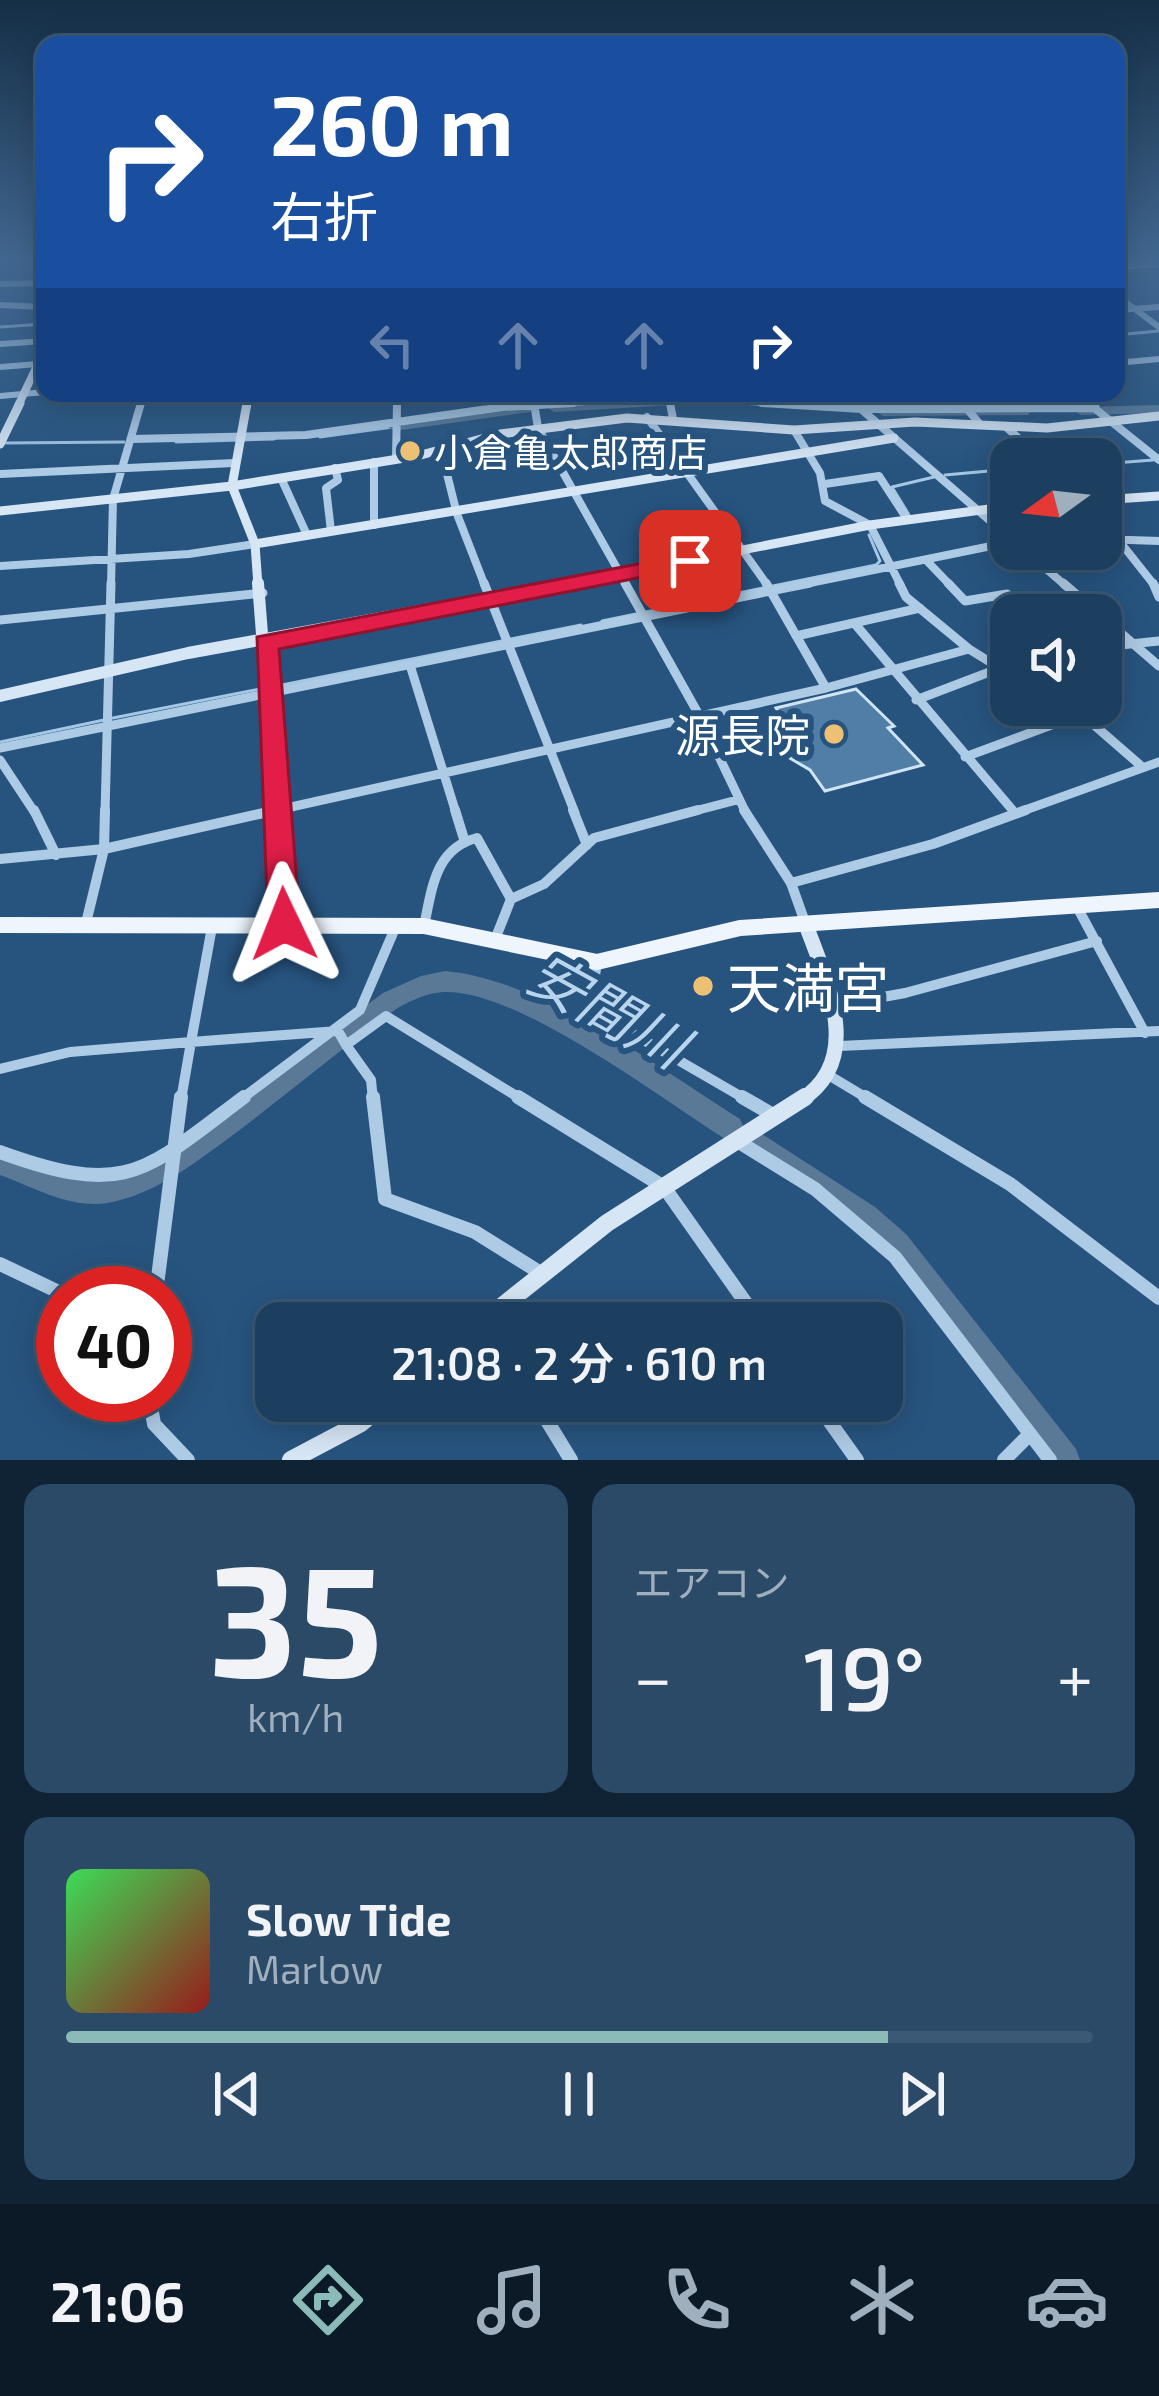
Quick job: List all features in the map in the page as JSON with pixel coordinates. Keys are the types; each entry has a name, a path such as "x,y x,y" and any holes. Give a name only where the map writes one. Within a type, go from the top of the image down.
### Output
{"main road":[{"path":"0,925 424,926 597,962 740,928 1159,900"}],"street":[{"path":"0,344 36,345"},
{"path":"1125,361 1159,358"},
{"path":"0,367 36,364"},
{"path":"1,442 36,369"},
{"path":"0,396 36,393"},
{"path":"86,923 104,849 113,500 141,402"},
{"path":"247,402 232,486 255,544 262,593 284,924"},
{"path":"396,459 398,402"},
{"path":"489,402 502,407"},
{"path":"507,1302 539,1273 830,1076 840,1046 833,1006 791,883 737,800 699,715 538,428 534,402"},
{"path":"130,441 239,440 399,426 502,407 631,402"},
{"path":"670,402 673,419"},
{"path":"705,402 972,414 1099,410"},
{"path":"854,402 990,521"},
{"path":"962,402 972,414"},
{"path":"1088,402 1159,460"},
{"path":"0,511 232,486 396,459 538,428 647,417 794,430 972,414 1005,426 1018,438"},
{"path":"1005,426 1159,416"},
{"path":"647,417 770,588 826,688"},
{"path":"794,430 811,453 829,505 870,525 906,597 990,662"},
{"path":"0,566 255,544 894,438"},
{"path":"441,450 457,514 587,845"},
{"path":"374,462 374,525"},
{"path":"0,474 234,463"},
{"path":"332,531 326,488 338,480 335,468"},
{"path":"825,484 879,476 907,519"},
{"path":"281,478 307,535"},
{"path":"1122,499 1159,496"},
{"path":"0,696 870,525 990,508"},
{"path":"1122,540 1159,541"},
{"path":"1122,542 1150,575 1159,597"},
{"path":"0,748 107,722 990,545"},
{"path":"926,560 964,601 990,597"},
{"path":"1047,570 1075,594"},
{"path":"0,620 262,593"},
{"path":"796,636 920,608"},
{"path":"856,624 1015,813"},
{"path":"1122,635 1159,667"},
{"path":"1122,645 1159,641"},
{"path":"0,860 104,849 826,688 968,649"},
{"path":"410,664 464,839"},
{"path":"916,700 990,677"},
{"path":"964,757 1046,726"},
{"path":"1099,726 1150,763 1159,778"},
{"path":"0,760 27,797 56,855"},
{"path":"791,883 933,844 1150,763"},
{"path":"496,938 511,898 544,884 594,838 737,800"},
{"path":"424,926 445,854 464,839 477,838 511,898"},
{"path":"840,1046 1152,1032 1076,904"},
{"path":"159,1266 171,1160 213,924"},
{"path":"341,1036 360,1010 396,926"},
{"path":"833,1006 905,993 1096,941"},
{"path":"597,962 590,1009 775,1116"},
{"path":"0,1152 98,1182 130,1177 171,1160 341,1036 386,1016 664,1187 745,1302"},
{"path":"0,1069 70,1052 341,1036"},
{"path":"341,1036 371,1080 385,1199 475,1232 539,1273"},
{"path":"830,1076 1010,1184 1159,1298"},
{"path":"736,1140 815,1189 895,1257 1051,1460"},
{"path":"0,1264 36,1281"},
{"path":"154,1422 188,1460"},
{"path":"291,1460 362,1422"},
{"path":"548,1422 571,1460"},
{"path":"830,1422 856,1460"},
{"path":"1004,1460 1030,1434"}],"building":[{"name":"源長院","path":"856,689 894,726 888,728 923,765 825,791 810,770 788,757 772,728 787,725 776,708"}],"waterway":[{"path":"1125,334 1159,331"},
{"path":"554,408 669,402"},
{"path":"394,427 526,409"},
{"path":"1081,411 1159,409"},
{"path":"883,412 1024,412"},
{"path":"320,437 393,427"},
{"path":"176,442 274,439"},
{"path":"2,443 124,442"},
{"path":"1122,462 1153,460"},
{"path":"945,475 990,471"},
{"path":"909,515 892,487 934,477"},
{"path":"773,586 876,565 880,561 869,535"},
{"path":"602,621 763,588"},
{"path":"277,686 581,625"},
{"path":"113,718 260,689"},
{"path":"0,742 104,720"},
{"name":"安間川","path":"0,1162 52,1182 93,1191 135,1182 208,1138 391,1000 421,986 445,982 486,989 558,1021 731,1128"},
{"name":"安間川","path":"756,1143 866,1216 896,1244 1065,1460"}],"place":[{"name":"小倉亀太郎商店","path":"410,451"},
{"name":"源長院","path":"834,734"},
{"name":"天満宮","path":"703,986"}],"route":[{"path":"284,924 266,643 690,561"}]}
